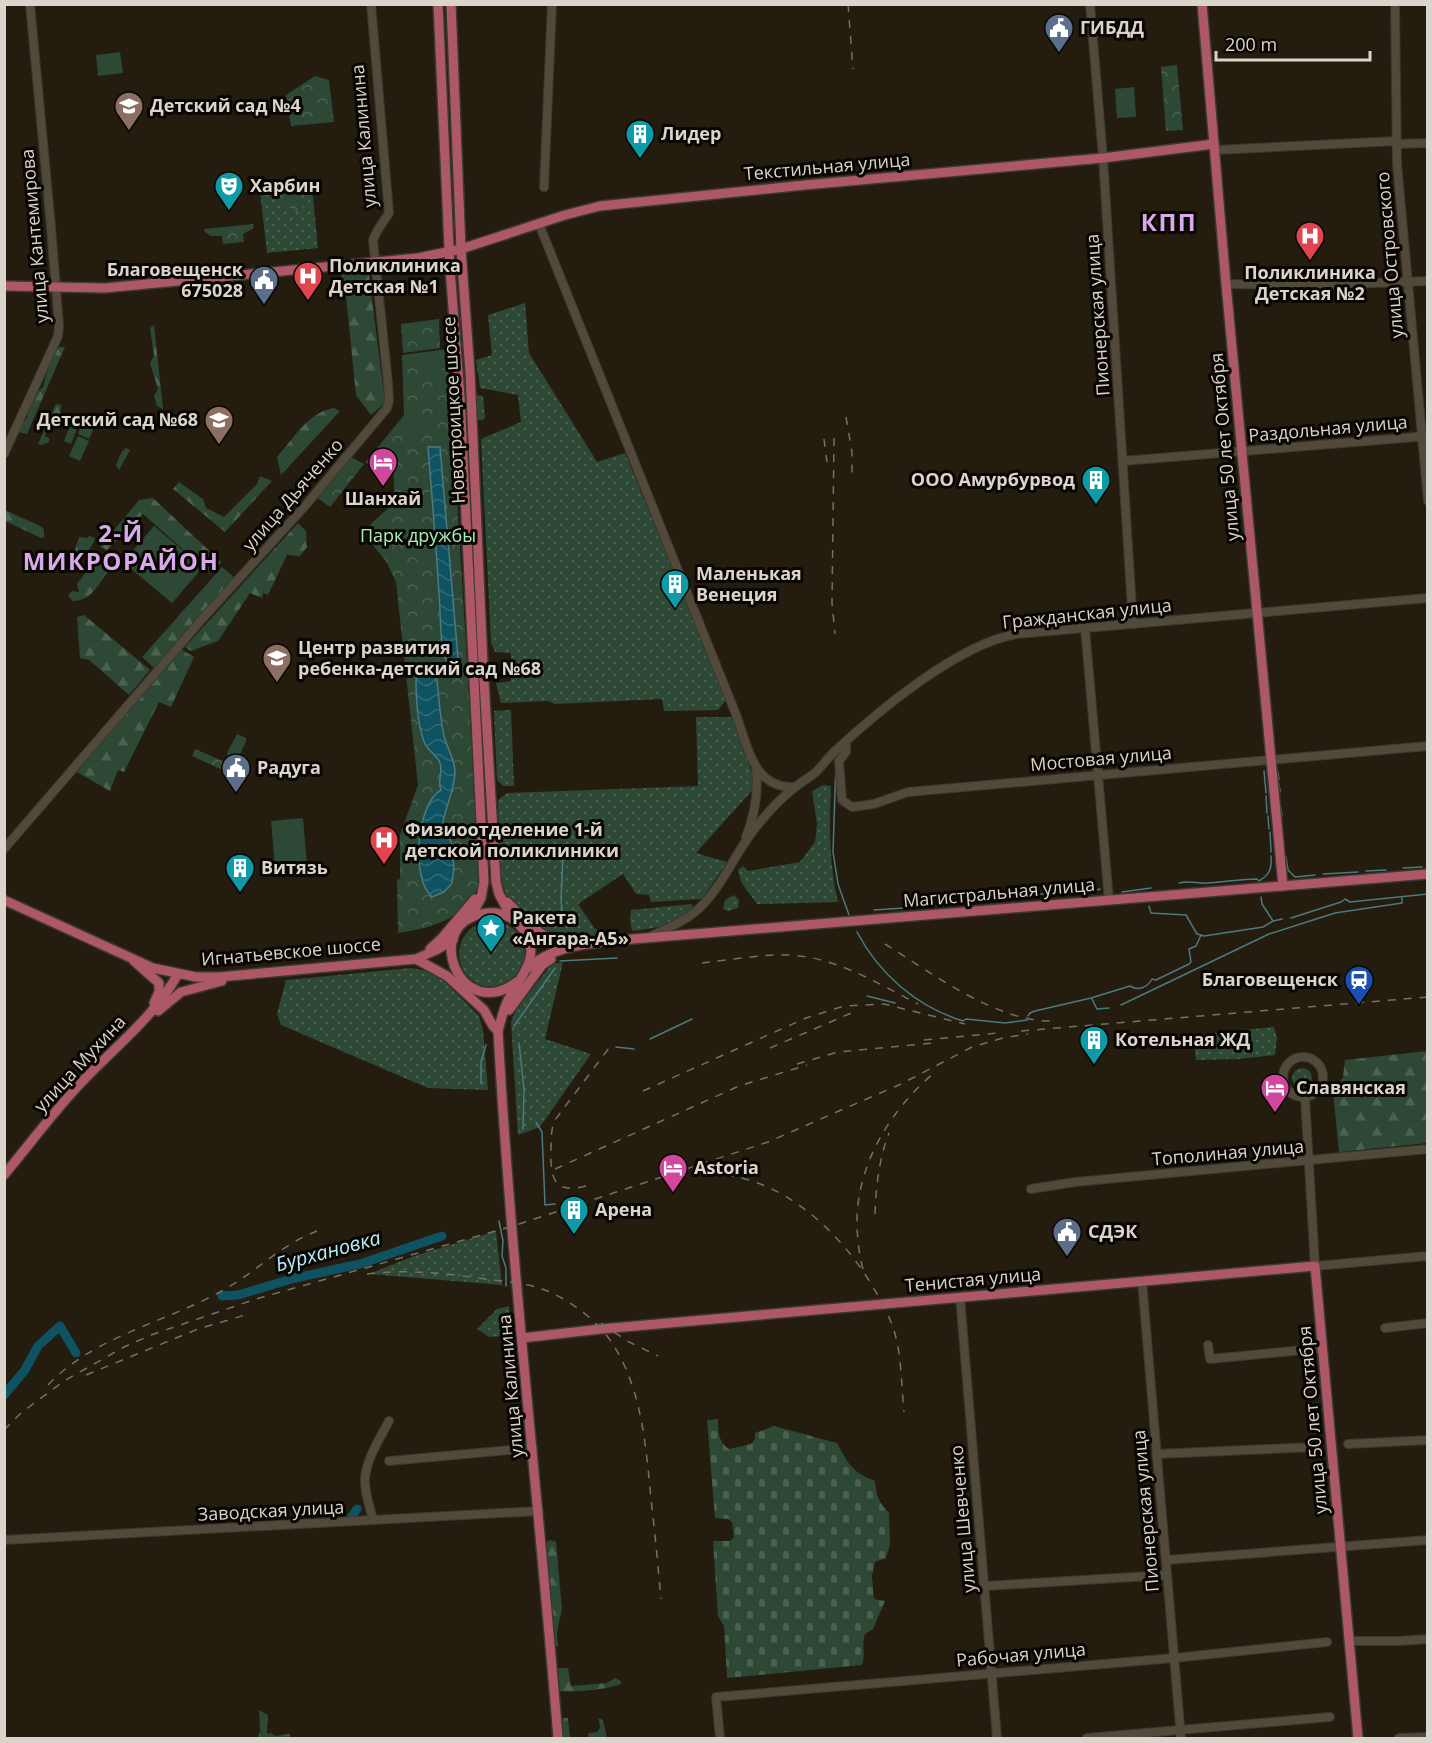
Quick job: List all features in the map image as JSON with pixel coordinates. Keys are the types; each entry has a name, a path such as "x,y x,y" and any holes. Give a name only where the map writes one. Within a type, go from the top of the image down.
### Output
{"main road":[{"name":"Новотроицкое шоссе","path":"438,4 484,882 481,898 470,918"},
{"name":"Новотроицкое шоссе","path":"451,4 461,249 470,372 483,663 496,882 499,894 513,918"},
{"name":"улица 50 лет Октября","path":"1202,4 1241,452 1283,886"},
{"name":"Текстильная улица","path":"4,286 105,288 428,257 461,249 585,209 805,185 1214,147"},
{"name":"Магистральная улица","path":"573,946 650,937 1428,874"},
{"path":"416,958 442,938 475,900 484,882"},
{"path":"496,882 507,902 534,928 543,935 573,946"},
{"name":"Игнатьевское шоссе","path":"4,900 132,958 178,974 219,977 416,958"},
{"path":"498,1030 472,988 462,981 455,971 450,950 459,927 470,918 491,912 513,918 526,933 530,945 531,957 527,969"},
{"path":"526,933 539,939 573,946"},
{"path":"416,958 453,940"},
{"path":"498,1030 505,1006 527,969 543,957 573,946"},
{"path":"498,1030 513,1003 542,964 573,946"},
{"path":"132,958 143,971 156,979 160,988 157,998 143,1021"},
{"path":"416,958 442,964 455,971"},
{"path":"416,958 447,976 484,1010 493,1026 498,1030"},
{"name":"улица Мухина","path":"4,1175 77,1087 143,1021 170,988 178,974"},
{"path":"143,1021 181,992 248,975"},
{"path":"472,988 496,992 518,981"},
{"name":"улица Калинина","path":"498,1030 522,1338 558,1738"},
{"name":"улица 50 лет Октября","path":"1315,1266 1358,1738"},
{"name":"Тенистая улица","path":"522,1338 601,1329 1315,1266"}],"street":[{"name":"улица Кантемирова","path":"4,454 58,336 57,288 54,278 30,4"},
{"name":"улица Калинина","path":"371,4 389,213 377,228 373,240 375,261"},
{"path":"543,187 552,4"},
{"name":"Пионерская улица","path":"1090,4 1103,158 1133,624"},
{"name":"улица Островского","path":"1395,4 1396,143 1407,282 1425,436 1428,501"},
{"name":"Текстильная улица","path":"1214,147 1428,143"},
{"path":"539,224 756,768 758,786 756,803 742,846"},
{"name":"улица Дьяченко","path":"4,849 203,618 383,415 389,401 375,261"},
{"path":"1226,284 1318,285 1428,281"},
{"name":"Раздольная улица","path":"1124,461 1425,436"},
{"name":"Гражданская улица","path":"650,937 686,918 705,902 742,846 775,806 817,771 846,742 912,688 985,642 1016,634 1428,598"},
{"path":"1085,628 1109,900"},
{"name":"Мостовая улица","path":"846,742 846,752 839,761 842,800 852,807 874,804 908,792 1428,746"},
{"path":"756,768 770,783 777,786 795,787"},
{"path":"1301,1057 1316,1062 1324,1075 1319,1090 1305,1098 1290,1093 1283,1079 1287,1064 1301,1057"},
{"name":"улица 50 лет Октября","path":"1305,1098 1315,1266"},
{"name":"Тополиная улица","path":"1031,1189 1075,1182 1428,1149"},
{"name":"Тенистая улица","path":"1315,1266 1428,1256"},
{"name":"Пионерская улица","path":"1142,1281 1181,1734"},
{"name":"улица Шевченко","path":"960,1297 972,1462 997,1738"},
{"path":"1385,1328 1428,1323"},
{"path":"1208,1345 1210,1359 1323,1348"},
{"path":"373,1520 365,1479 368,1465 388,1421"},
{"path":"1348,1444 1428,1440"},
{"path":"1157,1454 1314,1447"},
{"path":"389,1461 533,1448"},
{"name":"Заводская улица","path":"4,1540 539,1511"},
{"path":"1166,1560 1428,1540"},
{"path":"985,1586 1167,1575"},
{"path":"1349,1641 1428,1639"},
{"name":"Рабочая улица","path":"720,1738 716,1697 1174,1658 1327,1642"},
{"path":"1087,1738 1181,1734 1330,1717"},
{"path":"1399,1738 1428,1737"}],"green space":[{"path":"120,52 123,73 98,76 96,55"},
{"path":"1177,65 1183,130 1166,131 1161,67"},
{"path":"315,76 329,80 334,122 291,126 286,95"},
{"path":"1134,87 1136,117 1117,118 1115,89"},
{"path":"312,187 318,248 267,253 260,191"},
{"path":"310,189 311,196 299,213 275,199 285,190"},
{"path":"253,224 254,228 243,234 244,242 223,244 222,236 211,236 204,229"},
{"path":"368,267 385,403 371,415 356,395 346,296 339,270"},
{"path":"525,303 529,353 597,462 625,453 727,699 718,710 664,711 662,699 555,704 548,701 501,703 496,683 511,681 511,653 495,652 491,643 481,439 521,422 518,395 480,388 476,360 492,355 488,315"},
{"path":"439,319 440,348 403,353 401,324"},
{"path":"154,325 163,409 157,406 154,396 158,389 150,363 154,356 150,328"},
{"path":"59,347 65,347 27,434 18,432 27,418 34,395 43,387 50,360"},
{"name":"Парк дружбы","path":"448,349 450,412 448,435 454,448 480,880 468,904 459,912 436,924 398,933 397,880 400,879 400,835 418,785 396,582 386,561 362,532 395,502 393,466 365,463 404,415 402,355"},
{"path":"442,353 442,375 420,368 420,354"},
{"path":"477,395 483,396 485,418 483,420 478,420 477,417"},
{"path":"56,404 61,405 60,413 55,424 46,432 45,436 49,438 49,442 38,444"},
{"path":"334,408 340,411 281,475 277,457 309,420 325,410"},
{"path":"418,415 419,435 393,433 407,416"},
{"path":"71,423 78,426 71,444 64,441"},
{"path":"82,423 94,427 89,439 78,434"},
{"path":"78,436 89,441 80,461 69,456"},
{"path":"126,448 130,450 119,470 116,465"},
{"path":"351,457 364,464 330,507 315,496"},
{"path":"260,476 272,481 225,532 173,489 179,482 203,499 206,508 224,517 257,484"},
{"path":"153,498 221,562 211,574 143,514 107,550 100,547 139,500"},
{"path":"5,510 42,527 44,537 41,538 5,521"},
{"path":"298,523 306,531 307,547 300,556 287,555 268,595 263,593 262,598 250,593 218,641 191,651 185,647"},
{"path":"154,526 203,567 172,603 123,562"},
{"path":"426,536 427,544 402,546 401,538"},
{"path":"79,537 95,538 93,544 86,553 78,558 75,550"},
{"path":"98,556 106,561 108,571 90,595 73,601 68,596 72,591 79,592 77,584"},
{"path":"222,567 235,578 154,668 142,657"},
{"path":"84,615 150,670 129,695 89,660 80,658 77,617"},
{"path":"179,648 194,657 171,707 159,702 124,772 118,770 110,791 73,770"},
{"path":"511,710 514,786 503,786 497,780 494,711"},
{"path":"696,717 734,717 756,786 696,853 727,862 702,899 651,902 649,895 636,894 623,874 578,904 595,929 616,933 582,940 538,929 507,898 500,880 498,800 507,793 698,786"},
{"path":"237,734 246,738 246,741 238,759 234,760 227,753"},
{"path":"195,749 232,765 229,773 192,756"},
{"path":"823,785 831,786 830,844 838,902 757,904 741,882 738,870 743,866 748,871 800,862 815,842 817,824 812,791"},
{"path":"303,818 307,865 275,868 271,821"},
{"path":"734,895 739,900 738,908 728,911 723,909 725,900"},
{"path":"692,904 693,911 671,923 632,931 631,910"},
{"path":"492,921 505,924 515,931 522,941 525,954 522,967 515,977 505,984 492,987 479,984 469,977 462,967 459,954 462,941 469,931 479,924"},
{"path":"563,962 545,1039 591,1054 540,1127 518,1135 511,1022 516,1009 552,964"},
{"path":"411,968 427,971 440,977 479,1016 483,1030 488,1090 428,1088 281,1025 277,1014 286,980"},
{"path":"1274,1027 1277,1038 1275,1055 1196,1060 1193,1035"},
{"path":"1427,1051 1427,1143 1339,1152 1333,1092 1343,1077 1345,1060"},
{"path":"1302,1068 1309,1071 1312,1078 1309,1085 1302,1088 1295,1085 1292,1078 1295,1071"},
{"path":"496,1231 502,1285 369,1274 414,1256"},
{"path":"509,1306 510,1326 505,1336 489,1337 477,1329 497,1309"},
{"path":"718,1419 721,1440 729,1449 751,1444 755,1439 755,1433 774,1426 837,1443 852,1466 875,1481 879,1499 889,1513 890,1545 886,1558 875,1562 872,1576 874,1599 885,1601 873,1629 865,1634 862,1665 727,1678 724,1626 718,1616 713,1541 730,1541 734,1537 732,1522 728,1519 715,1518 707,1420"},
{"path":"550,1540 556,1542 562,1609 557,1632 558,1646 553,1646 543,1545"},
{"path":"558,1668 568,1668 571,1686 607,1683 615,1678 621,1681 621,1684 591,1690 560,1691"},
{"path":"259,1710 268,1715 267,1734 271,1733 275,1736 290,1734 290,1738 258,1738"},
{"path":"561,1718 568,1718 570,1738 563,1738"},
{"path":"599,1719 603,1720 607,1738 588,1738 589,1733 597,1732 600,1728"}],"water":[{"path":"428,447 440,447 458,658 456,662 447,663 441,638"},
{"path":"434,676 437,680 444,736 455,771 442,830 451,841 454,867 452,883 444,892 432,897 425,887 421,874 419,841 426,810 441,790 441,767 422,737 416,678"}],"waterway":[{"path":"836,762 833,852 838,884 849,915"},
{"path":"1264,771 1266,793"},
{"path":"1278,772 1279,780"},
{"path":"1266,796 1267,813"},
{"path":"1281,807 1282,816"},
{"path":"1268,816 1269,829"},
{"path":"1270,832 1271,852"},
{"path":"561,922 563,920 561,900 563,856"},
{"path":"1179,883 1251,879 1259,881 1269,872 1271,856"},
{"path":"1286,857 1288,870 1295,877 1315,875"},
{"path":"1403,868 1422,867"},
{"path":"1366,871 1386,870"},
{"path":"1323,874 1358,872"},
{"path":"1122,892 1151,888"},
{"path":"874,910 949,905 1020,895 1091,892 1100,889"},
{"path":"1291,918 1345,899 1350,902 1428,894"},
{"path":"1261,897 1262,904 1273,921 1282,919"},
{"path":"1121,1005 1269,934 1335,913 1402,903 1402,898"},
{"path":"1149,906 1151,913 1186,915 1197,934 1204,936 1263,927 1273,921"},
{"path":"857,932 876,962 888,975 915,998 930,1007 963,1021 966,1019 1005,1023 1027,1020"},
{"path":"1028,1016 1035,1011 1130,986 1136,988 1145,986 1152,979 1156,980 1189,964 1191,962 1189,949 1196,946 1201,935"},
{"path":"560,961 617,958"},
{"path":"514,1026 555,968"},
{"path":"867,996 895,1003"},
{"path":"1092,999 1097,1009 1109,1008"},
{"path":"650,1039 692,1019"},
{"path":"519,1043 524,1089 523,1129"},
{"path":"481,1084 481,1062 486,1045"},
{"path":"616,1047 634,1049"},
{"path":"536,1122 542,1132 545,1205 555,1204"},
{"name":"Бурхановка","path":"499,1221 503,1241 502,1256 506,1268 506,1286"},
{"name":"Бурхановка","path":"222,1296 238,1295 295,1278 360,1264 442,1236"},
{"name":"Бурхановка","path":"4,1395 25,1370 38,1346 60,1326 76,1353"},
{"name":"Бурхановка","path":"350,1519 357,1509"}],"railway":[{"path":"848,4 853,69"},
{"path":"846,417 852,452 852,475"},
{"path":"834,438 832,603 835,634"},
{"path":"824,439 827,462"},
{"path":"885,944 943,981 988,1005 1010,1014 1053,1021"},
{"path":"702,963 767,955 806,957 856,972 918,1004"},
{"path":"1021,1031 1428,997"},
{"path":"643,1091 806,1018 844,1006 884,1004 965,1024"},
{"path":"770,1048 856,1011"},
{"path":"924,1040 997,1033"},
{"path":"4,1430 21,1413 64,1381 124,1347 151,1335 256,1299 513,1226 768,1142 901,1084 972,1047 1028,1034"},
{"path":"797,1064 838,1052 933,1043"},
{"path":"586,1186 566,1188 560,1186 556,1181 551,1167 552,1130 555,1120 612,1044"},
{"path":"555,1169 739,1086 807,1065"},
{"path":"863,1269 857,1233 858,1205 869,1162 878,1142 903,1104 935,1072"},
{"path":"875,1214 879,1173 889,1133"},
{"path":"678,1177 713,1174 747,1179 778,1192 807,1211 834,1235 876,1292 895,1332 904,1412"},
{"path":"48,1385 66,1368 86,1355 130,1332 220,1292 291,1244 317,1231"},
{"path":"367,1274 426,1272 528,1285 561,1297 602,1330 623,1363 637,1400 647,1459 661,1599"},
{"path":"86,1375 198,1329 245,1315"},
{"path":"601,1323 627,1341 658,1356"}],"place":[{"name":"ГИБДД","path":"1059,54"},
{"name":"Детский сад №4","path":"129,132"},
{"name":"Лидер","path":"640,160"},
{"name":"Харбин","path":"229,212"},
{"name":"Поликлиника Детская №2","path":"1310,262"},
{"name":"Поликлиника Детская №1","path":"308,302"},
{"name":"Благовещенск 675028","path":"264,306"},
{"name":"Детский сад №68","path":"219,446"},
{"name":"Шанхай","path":"383,488"},
{"name":"ООО Амурбурвод","path":"1096,506"},
{"name":"Маленькая Венеция","path":"675,610"},
{"name":"Центр развития ребенка-детский сад №68","path":"277,684"},
{"name":"Радуга","path":"236,794"},
{"name":"Физиоотделение 1-й детской поликлиники","path":"384,866"},
{"name":"Витязь","path":"240,894"},
{"name":"Ракета «Ангара-А5»","path":"491,954"},
{"name":"Благовещенск","path":"1359,1006"},
{"name":"Котельная ЖД","path":"1094,1066"},
{"name":"Славянская","path":"1275,1114"},
{"name":"Astoria","path":"673,1194"},
{"name":"Арена","path":"574,1236"},
{"name":"СДЭК","path":"1067,1258"}],"district":[{"name":"КПП","path":"1169,223"},
{"name":"2-Й МИКРОРАЙОН","path":"121,548"}]}
